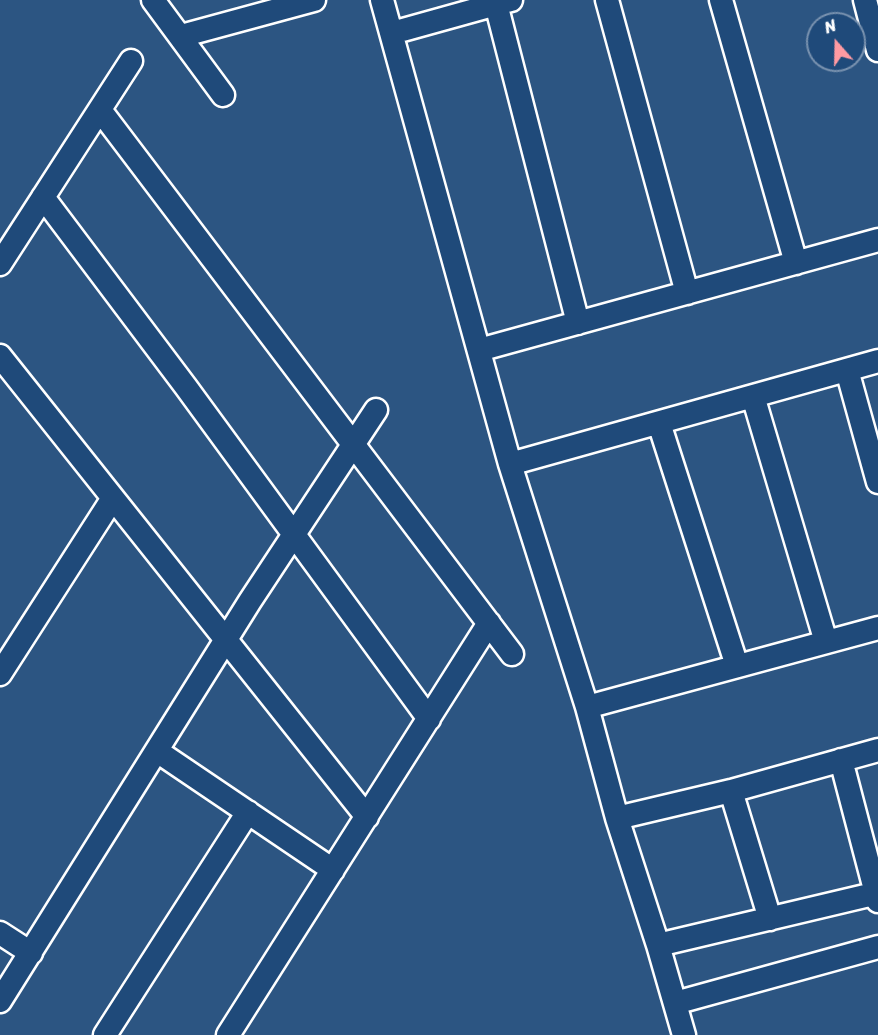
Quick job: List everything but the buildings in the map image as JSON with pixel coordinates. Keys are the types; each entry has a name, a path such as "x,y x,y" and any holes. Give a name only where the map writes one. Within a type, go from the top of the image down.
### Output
{"street":[{"path":"153,0 223,95"},
{"path":"181,36 314,0"},
{"path":"382,0 510,464 586,707 617,818 684,1035"},
{"path":"607,0 687,293"},
{"path":"721,0 796,263"},
{"path":"392,33 501,1 578,323"},
{"path":"871,8 878,50"},
{"path":"0,264 131,61"},
{"path":"100,110 512,654"},
{"path":"44,197 429,718"},
{"path":"479,350 878,240"},
{"path":"0,356 367,817"},
{"path":"510,464 878,362"},
{"path":"847,370 878,482"},
{"path":"753,396 826,642"},
{"path":"0,1001 226,639 376,410"},
{"path":"659,423 736,666"},
{"path":"0,674 113,498"},
{"path":"228,1035 489,623"},
{"path":"586,707 878,628"},
{"path":"617,818 731,791 878,750"},
{"path":"157,751 333,870"},
{"path":"658,945 877,896 841,760"},
{"path":"731,791 770,919"},
{"path":"105,1035 248,812"},
{"path":"0,933 30,953"},
{"path":"675,1004 878,947"}]}
